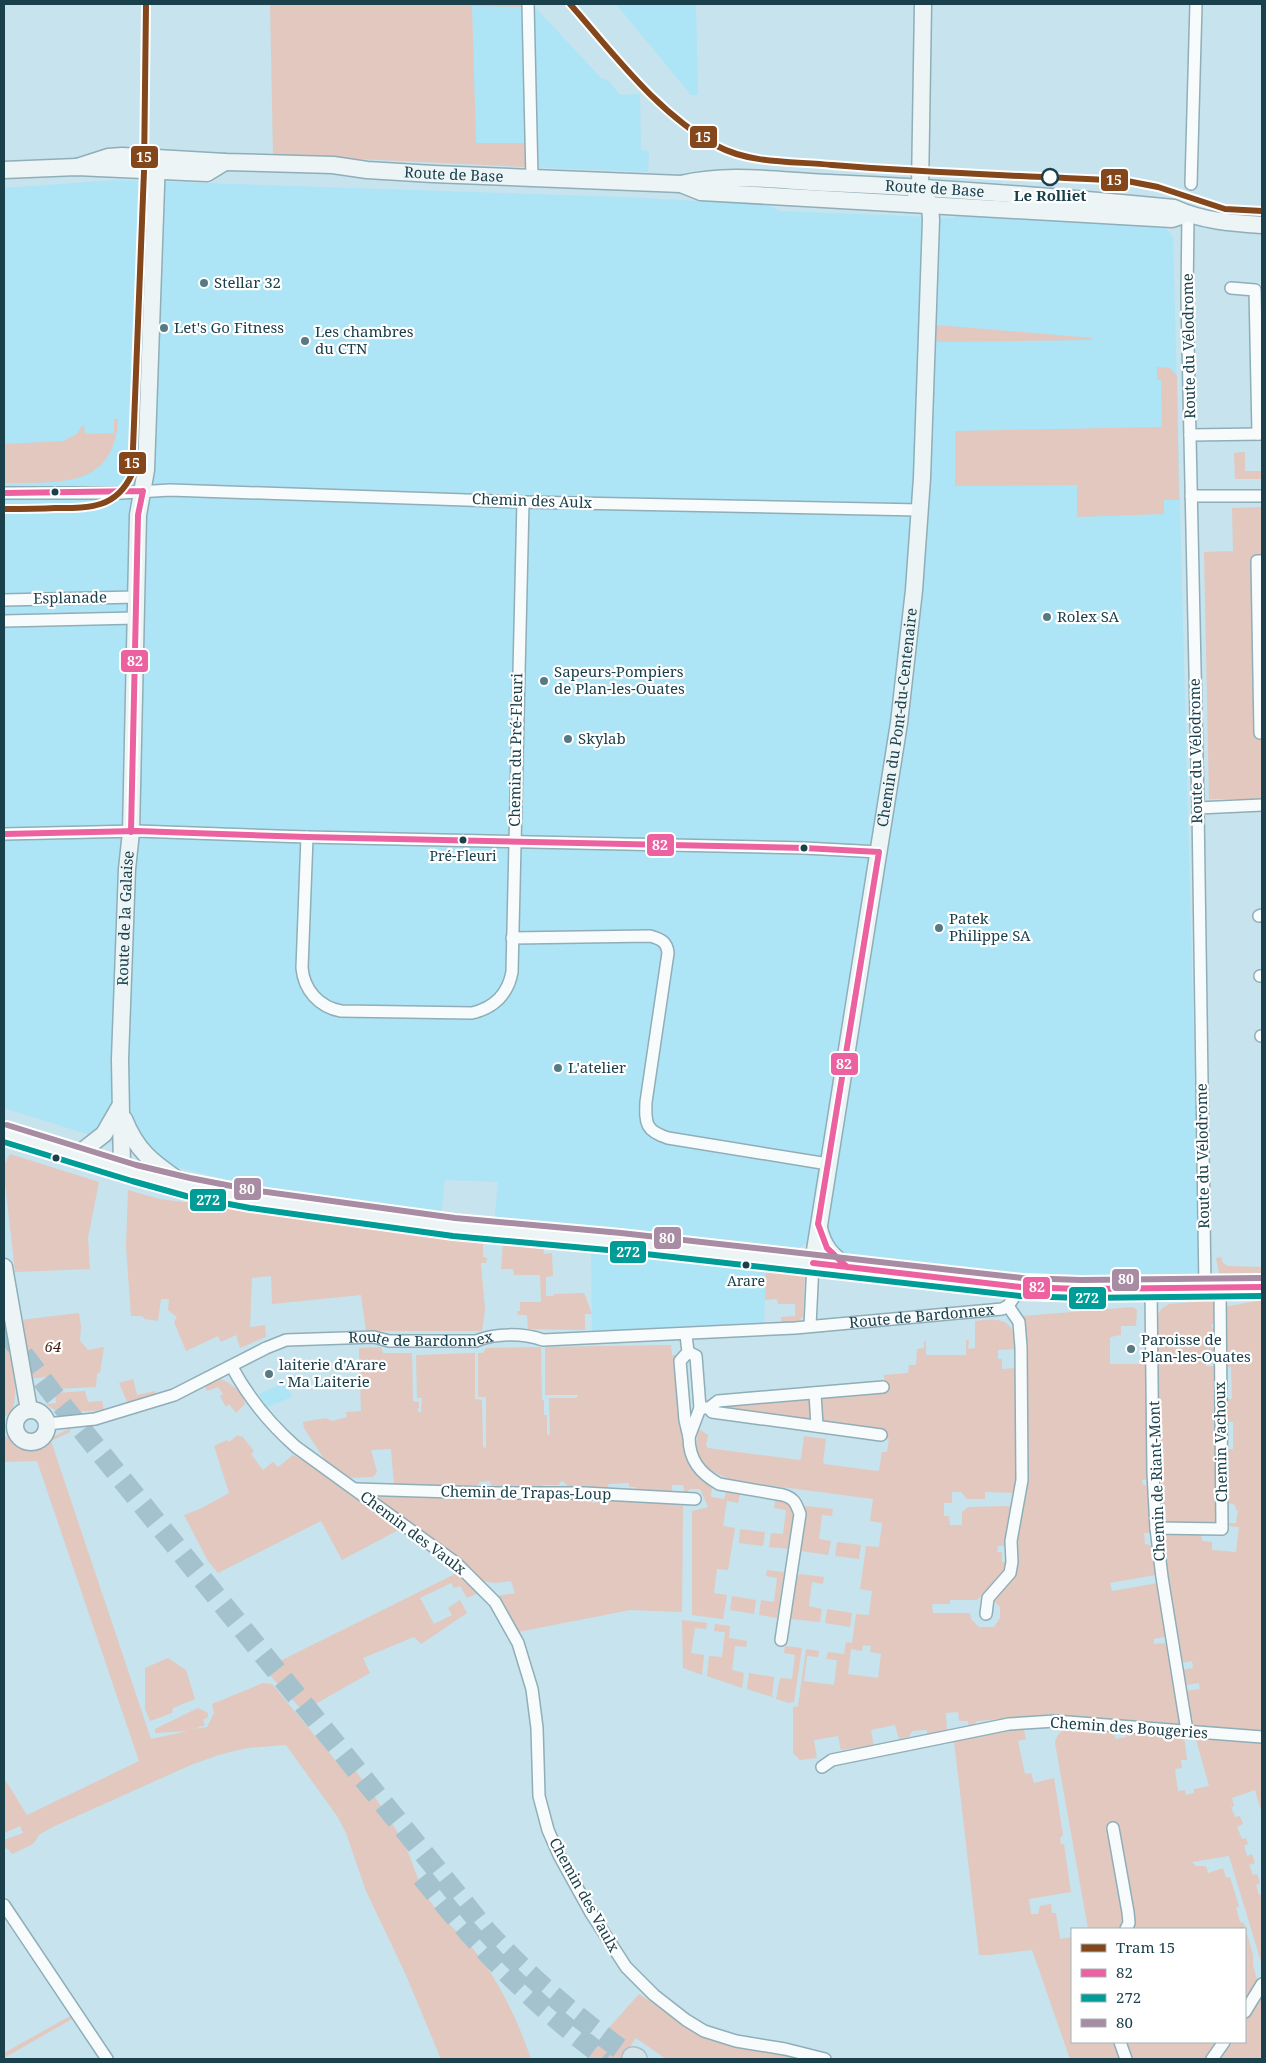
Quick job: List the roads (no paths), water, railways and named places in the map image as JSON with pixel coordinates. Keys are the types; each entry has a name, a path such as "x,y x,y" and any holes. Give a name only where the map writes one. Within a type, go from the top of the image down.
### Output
{"street":[{"path":"528,4 532,178"},
{"path":"913,204 920,188 923,4"},
{"path":"1191,184 1196,4"},
{"name":"Route de Base","path":"4,170 77,166 157,165 207,173 225,162 333,165 405,172 681,184 713,178 1051,196 1174,208 1188,214 1226,222 1262,225"},
{"name":"Route de la Galaise","path":"122,1169 120,1107 126,897 131,832 138,515 146,470 151,375 157,165"},
{"name":"Route de Base","path":"681,184 701,192 1172,219 1188,214"},
{"path":"920,188 930,205 939,190"},
{"name":"Chemin du Pont-du-Centenaire","path":"813,1264 899,723 914,590 920,510 930,258 930,205"},
{"name":"Route du Vélodrome","path":"1188,214 1187,289 1191,496 1212,1288"},
{"path":"1190,435 1260,434 1259,291 1231,288"},
{"name":"Chemin des Aulx","path":"4,493 237,492 523,502 920,510"},
{"path":"1191,496 1262,496"},
{"name":"Chemin du Pré-Fleuri","path":"306,837 302,974 309,991 326,1007 341,1011 458,1014 480,1011 496,1002 508,985 512,972 523,502"},
{"path":"1262,561 1257,561 1260,733 1262,732"},
{"name":"Esplanade","path":"4,600 136,597"},
{"name":"Esplanade","path":"4,620 136,618"},
{"path":"1198,808 1262,805"},
{"path":"4,834 131,832 804,848 879,852"},
{"path":"512,938 650,936 663,941 666,944 668,953 646,1102 646,1122 648,1127 658,1135 668,1138 828,1164"},
{"path":"76,1156 104,1134 120,1107"},
{"path":"120,1107 130,1135 140,1150 152,1162 188,1187"},
{"path":"4,1133 76,1156 188,1187 251,1199 425,1224 847,1267 1021,1287 1151,1289 1262,1287"},
{"name":"Chemin du Pont-du-Centenaire","path":"818,1224 823,1243 828,1251 847,1267"},
{"path":"810,1326 813,1264"},
{"path":"4,1267 29,1410"},
{"name":"Route de Bardonnex","path":"47,1424 95,1419 174,1395 286,1340 374,1337 389,1341 476,1341 487,1337 531,1336 543,1340 686,1335 993,1310 1008,1306 1021,1287"},
{"name":"Chemin Vachoux","path":"1156,1528 1222,1529 1212,1288"},
{"name":"Chemin de Riant-Mont","path":"1151,1289 1156,1528 1187,1731"},
{"path":"986,1614 988,1598 1010,1573 1012,1562 1011,1541 1022,1480 1021,1347 1019,1322 1008,1306"},
{"path":"686,1335 704,1408"},
{"path":"692,1354 680,1361 690,1452 699,1470 719,1484 792,1498 800,1514 781,1640"},
{"name":"Chemin des Vaulx","path":"232,1367 254,1403 274,1428 296,1447 456,1563 488,1593 505,1618 518,1643 532,1689 537,1728 538,1787 546,1823 559,1855 590,1913 626,1967 654,1995 686,2020 704,2031 730,2040 785,2049 825,2059"},
{"path":"689,1437 704,1408 718,1401 883,1387"},
{"path":"815,1393 817,1426"},
{"path":"704,1408 712,1412 881,1435"},
{"path":"29,1410 42,1414 47,1424 44,1435 34,1442 21,1438 10,1428 19,1416 29,1410"},
{"name":"Chemin de Trapas-Loup","path":"356,1490 585,1493 695,1499"},
{"name":"Chemin des Bougeries","path":"822,1766 832,1760 1009,1724 1055,1721 1262,1737"},
{"path":"1113,1828 1128,1912 1129,1923 1126,1928"},
{"path":"4,1905 107,2059"},
{"path":"1246,2010 1262,1984"},
{"path":"1120,2043 1126,2059"},
{"path":"1212,2059 1223,2043"}],"tunnel":[{"path":"4,1329 53,1394 488,1933 557,1999 633,2058"},
{"path":"422,1877 486,1952 508,1974 555,2018 607,2059"}],"tram line":[{"name":"15","path":"4,509 79,508 100,504 118,494 132,474 144,171 146,4"},
{"name":"15","path":"570,4 656,100 695,132 730,152 773,161 869,168 1127,181 1158,187 1225,209 1262,211"}],"place":[{"name":"Le Rolliet","path":"1050,177"},
{"name":"Stellar 32","path":"204,283"},
{"name":"Let's Go Fitness","path":"164,328"},
{"name":"Les chambres du CTN","path":"305,341"},
{"name":"Rolex SA","path":"1047,617"},
{"name":"Sapeurs-Pompiers de Plan-les-Ouates","path":"544,681"},
{"name":"Skylab","path":"568,739"},
{"name":"Pré-Fleuri","path":"463,840"},
{"name":"Patek Philippe SA","path":"939,928"},
{"name":"L'atelier","path":"558,1068"},
{"name":"Arare","path":"746,1265"},
{"name":"Paroisse de Plan-les-Ouates","path":"1131,1349"},
{"name":"laiterie d'Arare - Ma Laiterie","path":"269,1374"}],"park label":[{"name":"64","path":"53,1347"}]}
